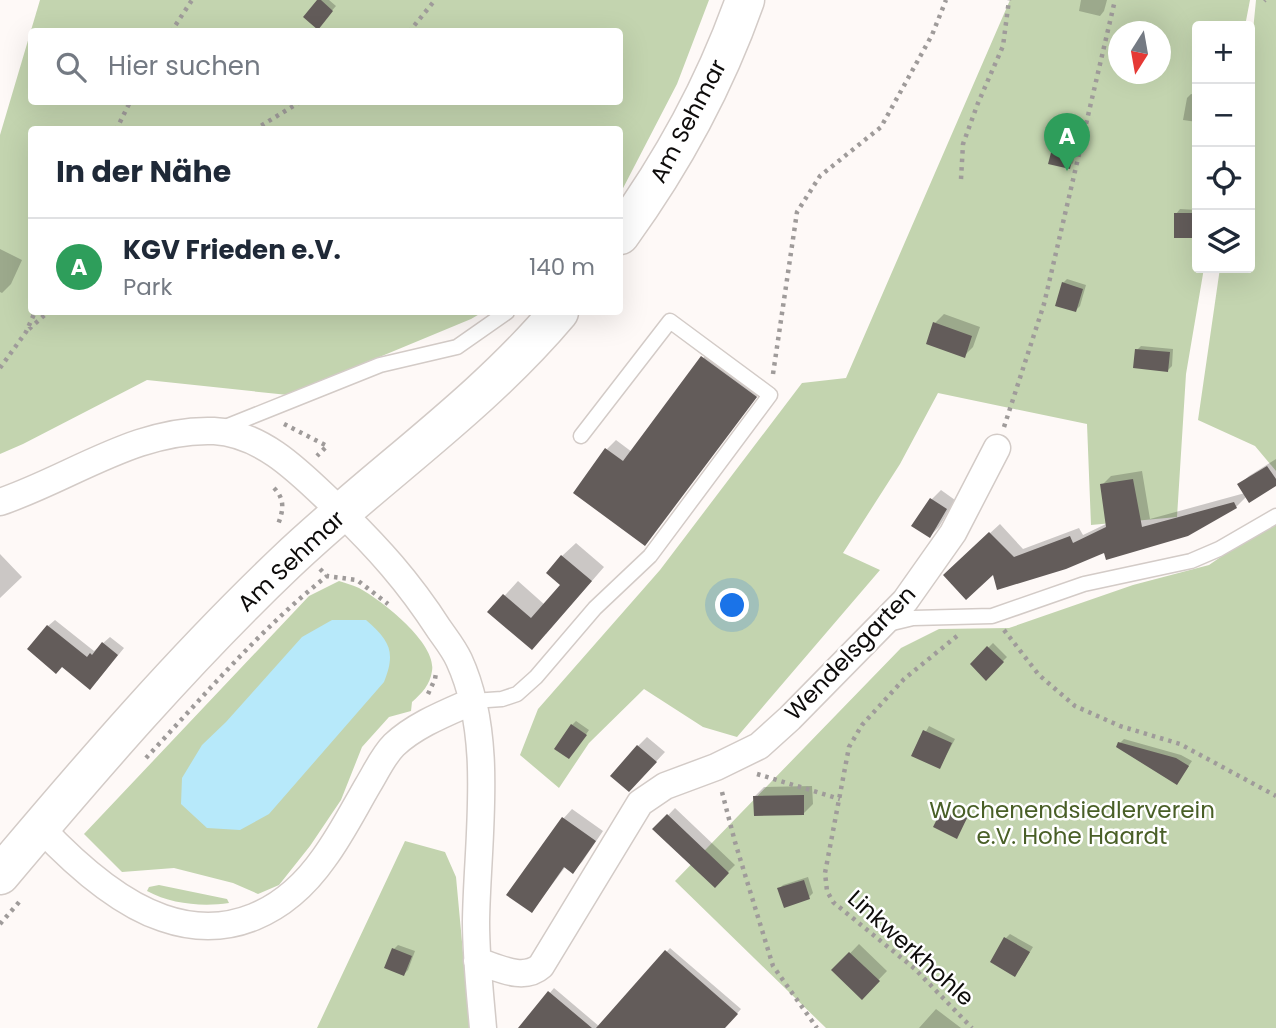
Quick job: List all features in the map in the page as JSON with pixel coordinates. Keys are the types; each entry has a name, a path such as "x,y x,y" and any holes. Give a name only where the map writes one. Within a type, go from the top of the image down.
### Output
{"main road":[{"name":"Am Sehmar","path":"623,231 667,166 691,122 724,54 744,0"},
{"name":"Am Sehmar","path":"12,886 40,827 120,734 300,550 497,379 556,315"}],"street":[{"path":"0,502 106,456 166,434 216,431 254,441 290,465 385,555 425,607 459,660 473,701 480,762 476,923 483,1028"},
{"name":"Wendelsgarten","path":"477,961 522,974 541,966 640,803 665,786 719,766 759,746 790,718 905,601 953,533 997,448"},
{"path":"40,827 62,851 94,878 138,906 163,918 194,924 247,920 266,914 302,887 325,857 392,748 408,733 473,701"}],"lane":[{"path":"216,431 380,365 457,347 503,315"},
{"path":"473,701 502,699 517,694 536,677 595,608 650,556 770,395 670,321 581,436"},
{"path":"880,628 899,620 913,618 987,616 1084,584 1191,561 1219,549 1276,516"}],"path":[{"path":"174,28 192,0"},
{"path":"412,28 435,0"},
{"path":"770,395 797,212 820,177 881,127 932,35 946,0"},
{"path":"961,179 963,144 1003,46 1009,0"},
{"path":"997,448 1044,304 1115,0"},
{"path":"118,126 128,105"},
{"path":"261,126 295,105"},
{"path":"0,368 26,332 34,315"},
{"path":"26,332 45,315"},
{"path":"266,480 281,495 283,511 276,528 327,576 357,580 394,609"},
{"path":"138,766 231,667 327,576"},
{"path":"987,616 1039,675 1075,706 1120,726 1180,744 1276,796"},
{"name":"Linkwerkhohle","path":"972,1028 915,969 833,902 827,891 825,873 849,747 862,725 904,679 987,616"},
{"path":"431,721 418,703 426,697 431,688 436,669"},
{"path":"817,1028 773,965 734,842 719,766 840,799"},
{"path":"0,924 12,886"}],"green space":[{"path":"40,0 709,0 677,84 623,188 623,126 28,126 28,315 478,315 288,395 147,380 0,454 0,135 28,40 28,105 623,105 623,28 32,28"},
{"path":"1010,0 1250,0 1246,21 1192,21 1192,273 1203,273 1186,374 1177,517 1091,525 1087,424 938,393 900,464 843,553 880,570 737,737 703,727 644,689 589,743 559,788 520,755 538,709 660,570 802,383 846,378"},
{"path":"1256,0 1276,0 1276,471 1255,446 1198,420 1219,273 1255,273"},
{"name":"Wochenendsiedlerverein e.V. Hohe Haardt","path":"1276,519 1276,1028 826,1028 675,881 901,648 939,629 1009,628 1133,585 1209,565"},
{"path":"339,581 359,588 393,612 426,648 431,660 431,676 425,688 412,702 411,711 389,717 362,747 341,800 279,885 258,894 233,883 174,868 122,872 84,834 309,596"},
{"path":"405,841 445,852 456,877 470,1028 317,1028"},
{"path":"159,885 227,899 229,903 187,903 166,899 147,891 149,887"}],"water":[{"path":"332,620 366,620 381,634 390,655 384,682 269,814 240,830 207,828 181,804 182,778 202,745 302,637"}],"building":[{"path":"317,0 321,0 333,11 320,28 316,28 303,17"},
{"path":"1053,145 1074,150 1070,169 1048,164"},
{"path":"1174,213 1192,213 1192,238 1174,238"},
{"path":"1062,282 1083,289 1076,312 1055,306"},
{"path":"933,322 972,336 965,358 926,344"},
{"path":"1135,349 1170,352 1168,372 1133,368"},
{"path":"701,356 757,397 645,546 573,493 605,448 623,461"},
{"path":"1267,466 1276,479 1276,486 1249,503 1237,484"},
{"path":"1133,479 1142,527 1234,502 1237,508 1188,536 1106,560 1104,553 1066,569 997,590 993,575 966,600 943,575 989,532 1014,557 1070,536 1073,543 1106,527 1100,484"},
{"path":"930,498 947,509 930,538 911,526"},
{"path":"561,555 592,581 532,650 487,612 503,594 531,618 560,585 546,573"},
{"path":"47,625 87,657 90,653 92,655 102,642 118,655 90,690 62,667 56,674 27,649"},
{"path":"987,646 1004,662 986,681 970,664"},
{"path":"571,724 587,735 569,759 554,749"},
{"path":"923,730 952,743 940,769 911,756"},
{"path":"1118,742 1176,758 1189,766 1177,785 1116,747"},
{"path":"637,745 657,762 629,792 610,776"},
{"path":"804,795 804,815 754,816 753,796"},
{"path":"943,807 967,818 957,839 933,827"},
{"path":"667,814 729,873 715,888 652,829"},
{"path":"562,817 596,841 573,874 564,867 532,913 506,895"},
{"path":"804,880 810,899 784,908 777,888"},
{"path":"1004,937 1030,952 1015,977 990,962"},
{"path":"392,948 412,956 404,976 384,968"},
{"path":"665,950 738,1014 725,1028 596,1028"},
{"path":"849,952 880,981 862,1000 831,970"},
{"path":"548,991 592,1028 518,1028"}],"place":[{"name":"KGV Frieden e.V.","path":"1067,171"}]}
